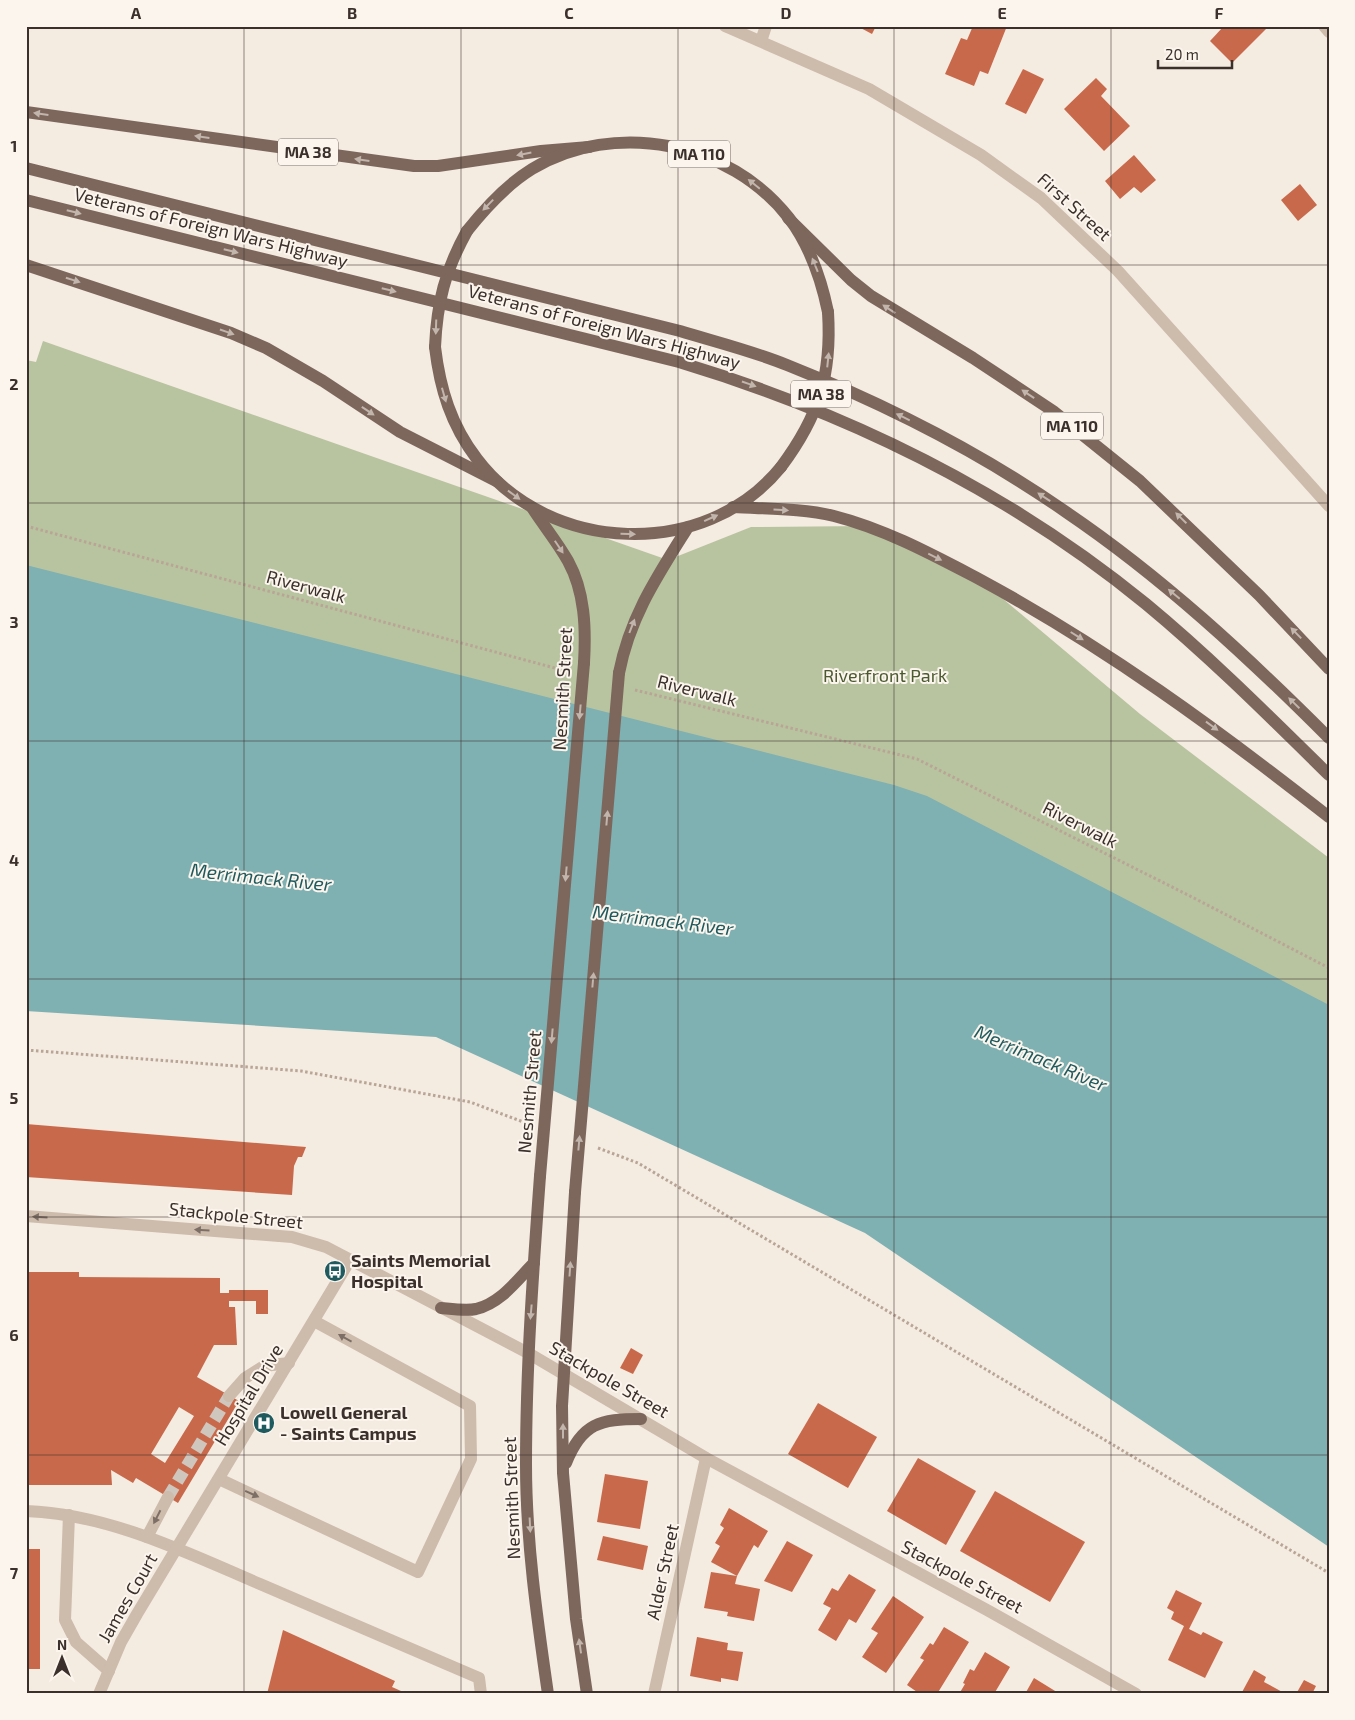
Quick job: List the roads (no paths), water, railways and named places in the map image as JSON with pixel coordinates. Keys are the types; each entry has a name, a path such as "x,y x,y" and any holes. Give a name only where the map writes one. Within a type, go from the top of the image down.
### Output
{"main road":[{"name":"MA 38","path":"26,112 414,166 438,166 541,151 590,147"},
{"name":"MA 110","path":"531,507 498,482 477,460 450,414 439,377 435,347 436,317 442,286 452,258 467,231 486,207 508,186 532,168 560,155 617,142 645,142 672,146 699,154 725,165 749,180 770,197 788,218 851,280 871,296 957,348 1053,411 1140,481 1259,595 1329,669"},
{"name":"Veterans of Foreign Wars Highway","path":"26,168 680,331 786,365 846,390 904,417 1014,477 1067,512 1124,554 1209,624 1329,738"},
{"name":"Veterans of Foreign Wars Highway","path":"26,200 679,362 766,390 850,424 983,492 1033,522 1108,575 1224,672 1329,775"},
{"name":"MA 38","path":"733,508 754,493 781,467 800,442 815,412 823,388 829,340 828,312 823,286 814,262 788,218"},
{"path":"26,265 231,333 266,348 316,376 400,432 498,482"},
{"path":"531,507 574,526 611,533 642,535 688,527 733,508 832,515 870,527 955,566 1057,623 1165,692 1232,741 1329,817"},
{"name":"Nesmith Street","path":"531,507 568,561 577,583 584,609 584,663 540,1176 528,1354 526,1465 535,1604 548,1694"},
{"path":"587,1694 576,1619 565,1517 562,1406 575,1192 619,673 624,646 634,620 648,591 688,527"},
{"path":"441,1308 476,1309 488,1304 501,1297 534,1264"},
{"path":"563,1470 574,1444 588,1429 613,1419 641,1419"}],"street":[{"name":"First Street","path":"725,26 828,69 903,108 981,155 1041,198 1118,271 1329,506"},
{"path":"761,41 766,26"},
{"path":"1324,26 1329,32"},
{"name":"Stackpole Street","path":"26,1216 292,1237 326,1247 528,1354 706,1458 1003,1619 1136,1694"},
{"name":"Hospital Drive","path":"177,1548 350,1260"},
{"path":"219,1479 418,1572 471,1459 470,1406 314,1321"},
{"path":"229,1396 245,1378 264,1366 289,1363"},
{"name":"Alder Street","path":"654,1694 706,1458"},
{"path":"147,1537 168,1497"},
{"path":"26,1511 68,1514 111,1524 177,1548 479,1678 481,1694"},
{"path":"68,1514 65,1620 76,1642 109,1671"},
{"name":"James Court","path":"99,1694 121,1642 177,1548"}],"water":[{"name":"Merrimack River","path":"26,565 894,785 927,796 1329,1005 1329,1547 865,1233 436,1037 26,1011"}],"tunnel":[{"path":"168,1497 229,1396"}],"place":[{"name":"Saints Memorial Hospital","path":"335,1271"},
{"name":"Lowell General - Saints Campus","path":"264,1423"}],"park label":[{"name":"Riverfront Park","path":"885,676"}]}
